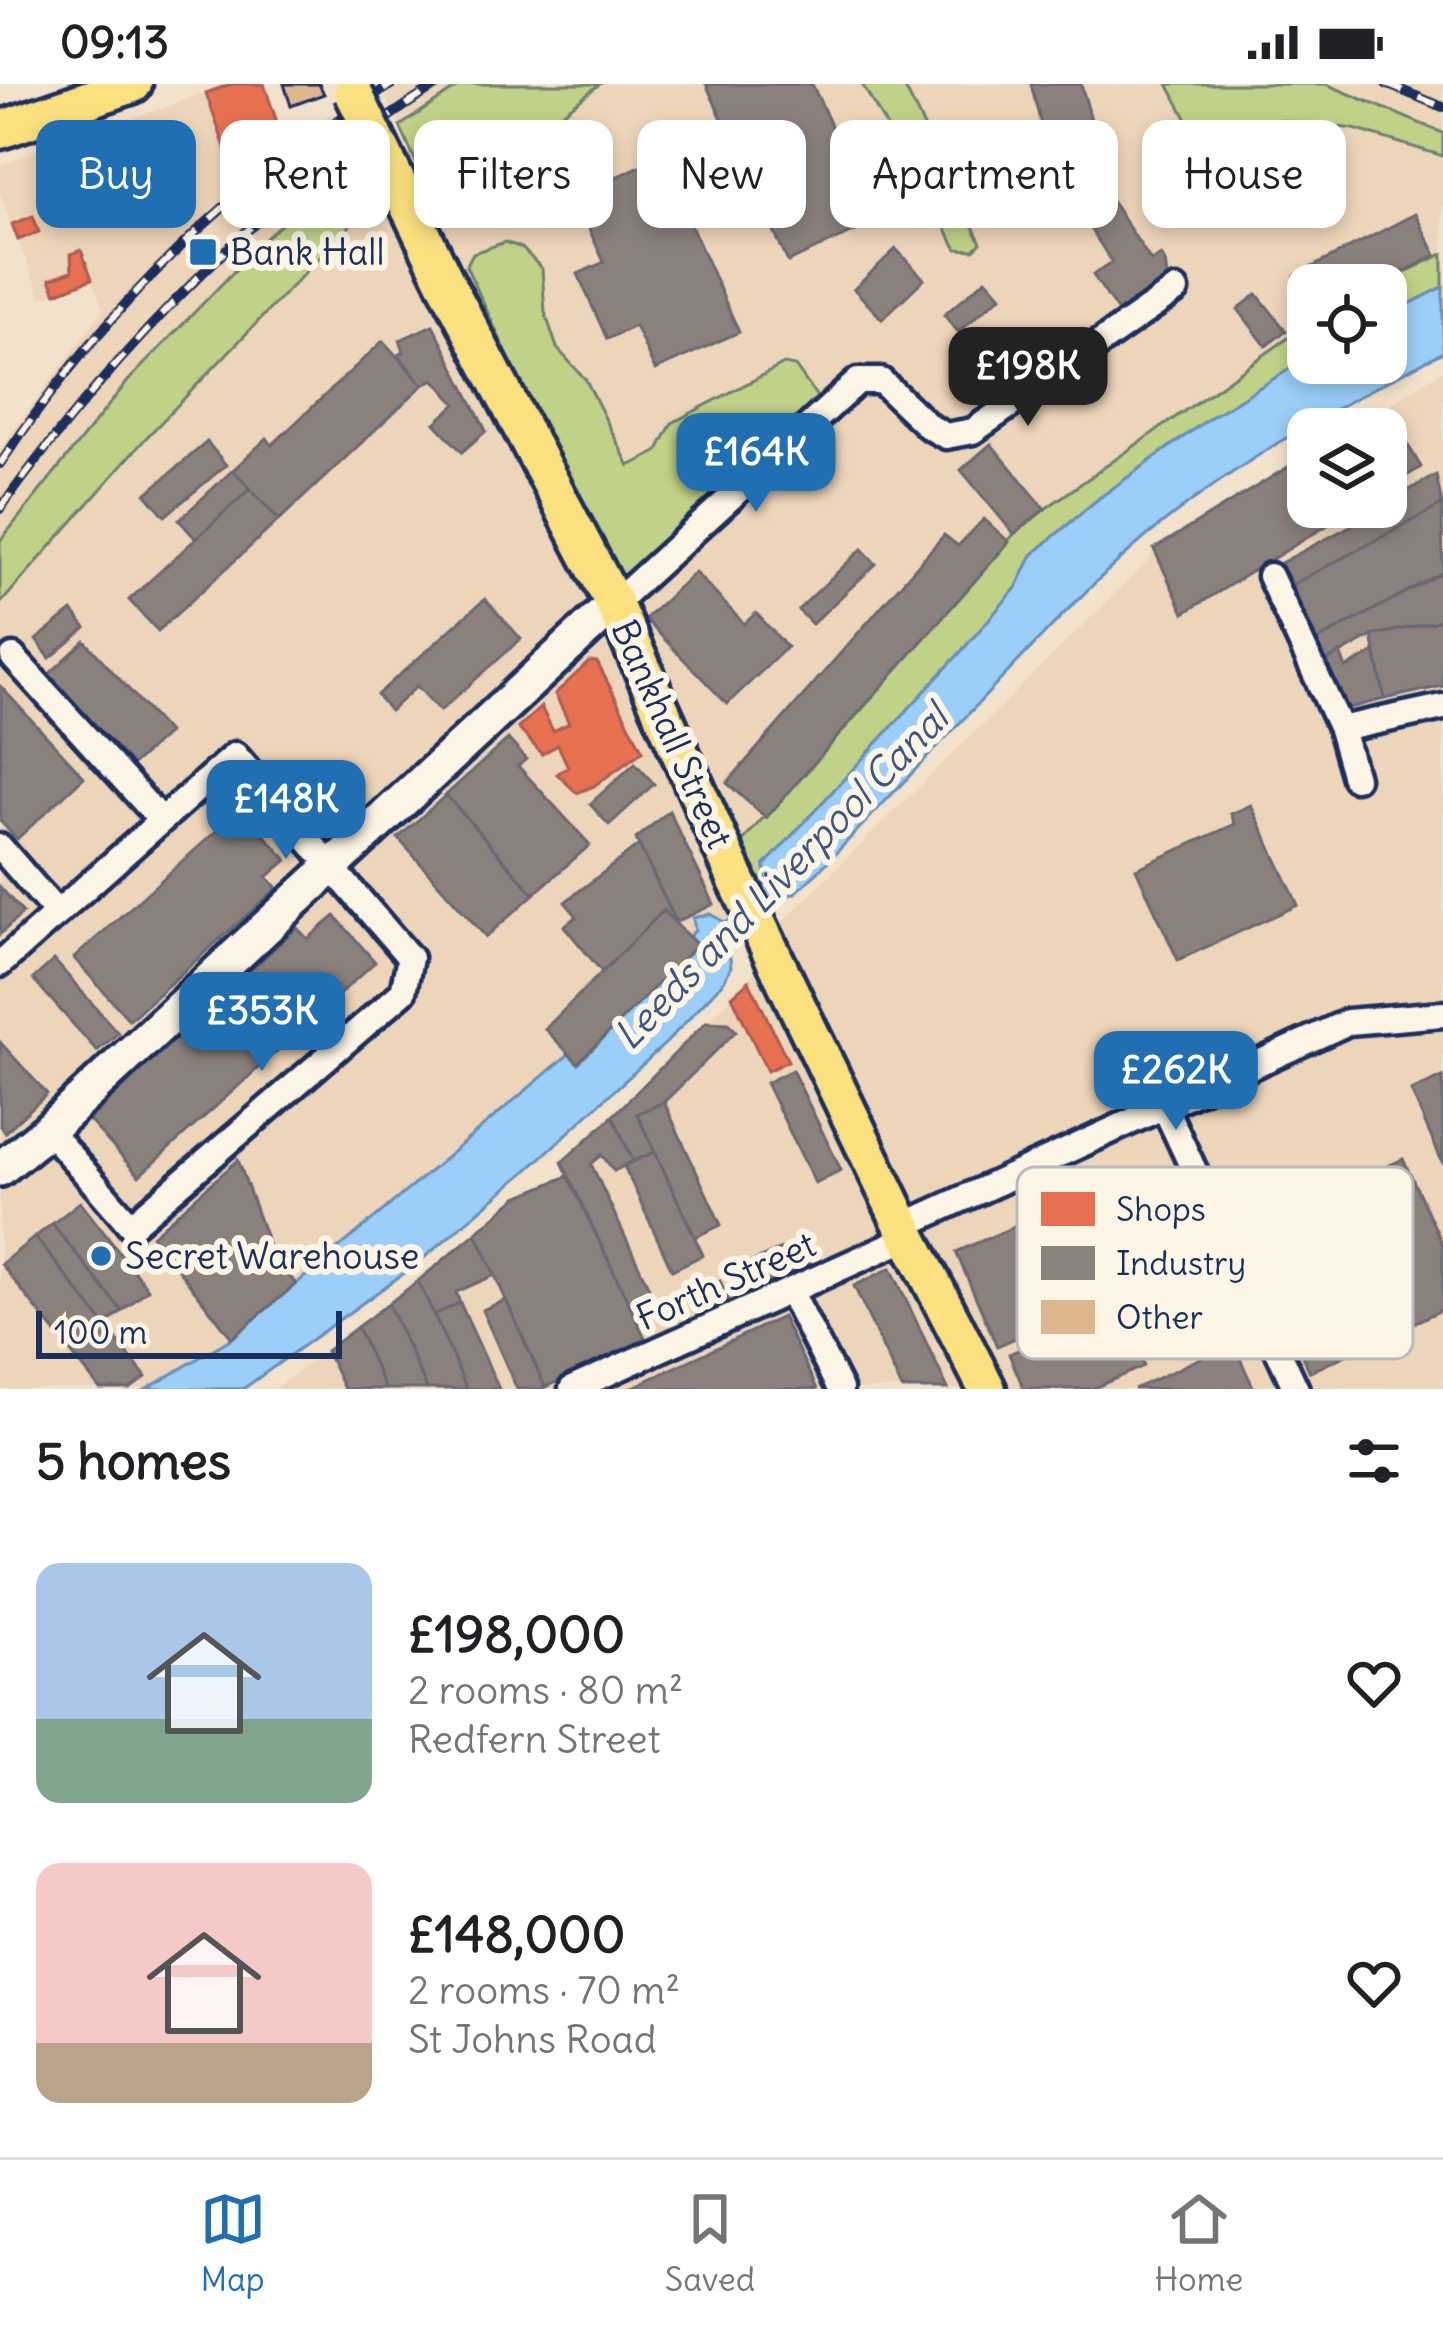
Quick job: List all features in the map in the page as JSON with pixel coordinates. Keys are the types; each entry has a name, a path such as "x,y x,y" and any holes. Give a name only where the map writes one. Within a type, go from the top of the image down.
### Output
{"main road":[{"path":"0,130 133,84"},
{"name":"Bankhall Street","path":"350,88 614,604 737,881 987,1389"},
{"path":"0,1169 48,1130 614,604"}],"street":[{"path":"614,604 858,381 881,381 946,436 973,431 1176,290"},
{"path":"1270,576 1341,729 1355,778"},
{"path":"13,657 161,820"},
{"path":"1341,729 1443,707"},
{"path":"0,964 235,754 410,958 403,992 131,1226 48,1130"},
{"path":"0,848 57,913"},
{"name":"Forth Street","path":"1038,1167 1348,1022 1443,1014"},
{"path":"1164,1106 1192,1167"},
{"name":"Forth Street","path":"572,1389 791,1293 1017,1177"},
{"path":"791,1293 840,1389"},
{"path":"1282,1359 1296,1389"}],"shaded area":[{"path":"230,84 264,84 277,120 220,120 220,228 277,228 128,381 0,541 0,449 103,310 92,280 41,298 0,195 0,165 36,152 36,228 196,228 196,120 128,120"},
{"path":"379,84 462,84 400,126"},
{"path":"600,84 862,84 883,120 830,120 830,228 945,228 957,249 981,242 974,228 1118,228 1118,120 921,120 903,84 1168,84 1187,120 1142,120 1142,228 1346,228 1346,128 1443,156 1443,254 1407,271 1407,264 1287,264 1287,339 1014,534 741,843 756,870 753,883 758,892 578,1063 569,1055 232,1338 147,1389 0,1389 0,604 145,439 348,228 390,228 390,180 412,152 414,228 613,228 613,120 547,120"},
{"path":"1326,84 1443,84 1443,133"},
{"path":"1443,370 1443,1389 274,1389 418,1281 517,1197 568,1176 562,1162 749,981 781,923 1149,560 1154,549 1287,468 1287,528 1407,528 1407,408 1383,408"}],"green space":[{"path":"462,84 600,84 547,120 414,120 414,158 400,126"},
{"path":"862,84 903,84 921,120 883,120"},
{"path":"1168,84 1326,84 1443,133 1443,156 1346,128 1346,120 1187,120"},
{"path":"277,228 348,228 145,439 0,604 0,541 128,381"},
{"path":"945,228 974,228 981,243 974,250 957,249"},
{"path":"505,242 522,248 542,269 545,312 557,348 586,380 629,466 657,452 672,423 784,364 795,366 817,397 635,574 610,575 466,266 473,253"},
{"path":"1443,254 1443,287 1407,305 1407,271"},
{"path":"1287,339 1287,371 1211,417 1098,499 1032,555 1017,587 765,865 766,883 758,892 753,883 756,870 741,843 1014,534"}],"water":[{"path":"1443,287 1443,352 1407,371 1407,305"},
{"name":"Leeds and Liverpool Canal","path":"1287,371 1287,384 1383,384 1338,408 1287,408 1287,438 1196,498 1118,561 817,873 795,893 773,901 729,949 731,967 724,981 666,1043 418,1263 243,1389 147,1389 232,1338 569,1054 578,1062 697,945 689,937 695,930 693,918 710,914 726,923 766,884 765,865 1017,587 1032,555 1098,499 1211,417"}],"building: Shops":[{"path":"231,84 264,84 276,120 220,120 220,133 206,93"},
{"path":"33,216 39,232 18,240 12,224"},
{"path":"81,250 92,279 56,293 50,279 72,271 71,254"},
{"path":"589,662 597,662 643,751 577,793 557,774 568,767 558,745 542,754 518,728 541,707 553,731 569,723 555,694"},
{"path":"749,981 788,1061 767,1071 732,996"}],"building: Industry":[{"path":"706,84 812,84 830,123 830,228 862,228 788,262 772,228 806,228 806,120 723,120"},
{"path":"1031,84 1081,84 1091,120 1040,120"},
{"path":"637,167 637,228 692,228 739,332 655,370 635,326 607,339 578,274 604,262 589,228 613,228 613,178"},
{"path":"1118,211 1151,261 1161,255 1167,276 1158,290 1120,315 1093,275 1112,262 1090,228 1118,228"},
{"path":"1415,214 1436,255 1407,270 1407,264 1318,264"},
{"path":"896,249 924,279 882,319 854,289"},
{"path":"986,279 1001,296 958,332 944,315"},
{"path":"1257,294 1286,331 1266,346 1238,309"},
{"path":"433,325 486,431 462,452 435,423 456,404 434,379 423,385 398,355 404,352 400,340"},
{"path":"383,341 423,385 279,520 233,470 267,438 272,445"},
{"path":"207,442 226,465 165,516 146,494"},
{"path":"991,444 1045,509 1014,534 961,470"},
{"path":"1407,444 1421,467 1407,476"},
{"path":"1287,468 1287,528 1323,528 1184,613 1154,549"},
{"path":"233,470 250,489 196,539 179,520"},
{"path":"1436,475 1442,505 1407,524 1407,491"},
{"path":"250,489 279,520 158,631 129,600"},
{"path":"1442,505 1443,572 1317,641 1292,585 1399,528 1407,528 1407,524"},
{"path":"984,519 1009,542 766,818 727,783 944,535 958,546"},
{"path":"1347,528 1399,528 1292,585 1281,563"},
{"path":"862,549 876,564 812,624 798,610"},
{"path":"695,572 744,624 756,613 787,647 727,704 645,619"},
{"path":"1443,572 1443,620 1372,636 1326,662 1317,641"},
{"path":"485,599 521,639 440,711 417,686 390,711 377,695"},
{"path":"72,611 86,628 50,658 36,640"},
{"path":"1443,620 1443,686 1385,699 1372,636"},
{"path":"85,641 168,733 129,768 46,677"},
{"path":"1375,652 1385,699 1345,709 1326,662 1340,653 1346,668"},
{"path":"1,687 84,777 17,839 0,821"},
{"path":"508,739 526,759 518,766 590,845 534,894 446,795"},
{"path":"635,763 654,784 609,825 590,804"},
{"path":"446,795 534,894 486,937 398,838"},
{"path":"1251,805 1298,905 1178,960 1136,869 1235,824 1231,814"},
{"path":"241,809 287,860 267,877 277,888 129,1020 74,958"},
{"path":"669,811 714,904 676,922 636,839"},
{"path":"639,845 676,922 663,911 603,973 564,926 577,916 565,902"},
{"path":"0,887 23,913 0,934"},
{"path":"663,911 697,945 578,1063 545,1029"},
{"path":"335,916 375,962 139,1176 87,1118 297,928 308,939"},
{"path":"54,960 118,1033 97,1051 33,979"},
{"path":"706,1022 728,1023 736,1031 664,1102 637,1114 655,1152 633,1161 613,1116"},
{"path":"0,1042 47,1094 5,1132 0,1126"},
{"path":"792,1070 841,1170 815,1183 766,1083"},
{"path":"1443,1077 1443,1164 1411,1091"},
{"path":"664,1102 721,1225 695,1237 637,1114"},
{"path":"613,1116 633,1161 614,1171 602,1155 591,1164 659,1309 636,1319 562,1162"},
{"path":"655,1152 703,1255 672,1270 624,1166"},
{"path":"238,1160 272,1255 296,1284 232,1338 152,1236"},
{"path":"568,1176 647,1342 545,1387 476,1233 517,1197"},
{"path":"1413,1180 1443,1245 1443,1309 1413,1323"},
{"name":"Secret Warehouse","path":"80,1202 148,1289 122,1311 52,1224"},
{"path":"52,1224 122,1311 105,1325 35,1237"},
{"path":"1017,1225 1017,1337 997,1346 956,1252"},
{"path":"476,1233 495,1275 456,1292 460,1303 434,1315 418,1281"},
{"path":"35,1237 146,1377 130,1389 100,1389 1,1264"},
{"path":"799,1241 810,1267 756,1290 745,1265"},
{"path":"891,1268 948,1389 902,1389 854,1286"},
{"path":"418,1281 467,1389 427,1389 388,1304"},
{"path":"720,1281 730,1303 704,1315 695,1293"},
{"path":"506,1300 545,1387 517,1389 482,1310"},
{"path":"460,1303 499,1389 467,1389 434,1315"},
{"path":"388,1304 427,1389 385,1389 357,1327"},
{"path":"782,1317 817,1389 629,1389"},
{"path":"357,1327 385,1389 344,1389 326,1351"},
{"path":"1017,1350 1017,1359 1141,1359 1144,1366 1092,1389 1024,1389 1009,1354"},
{"path":"1199,1359 1240,1359 1254,1389 1134,1389"},
{"path":"1304,1359 1337,1359 1310,1372"}],"building: Other":[{"path":"284,84 319,84 324,94 291,106"}],"railway":[{"path":"0,464 84,351 180,247 267,171 392,84"},
{"path":"0,509 93,390 200,276 316,172 439,84"},
{"path":"1386,84 1443,107"}],"place":[{"name":"Bank Hall","path":"203,252"},
{"name":"Secret Warehouse","path":"101,1256"}]}
